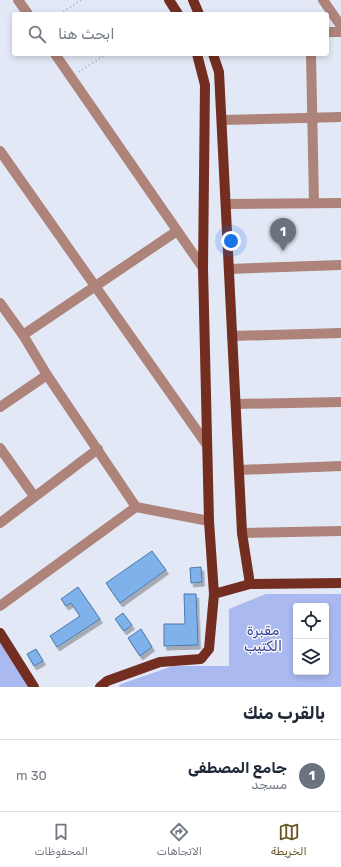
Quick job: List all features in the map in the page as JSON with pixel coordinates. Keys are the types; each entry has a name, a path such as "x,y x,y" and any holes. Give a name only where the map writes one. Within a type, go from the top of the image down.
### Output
{"main road":[{"path":"170,0 177,12"},
{"path":"193,0 198,12"},
{"path":"100,687 107,681 160,662 202,659 209,649 214,594 209,521 203,268 205,85 197,56"},
{"path":"214,56 219,72 222,120 242,533 250,584"},
{"path":"214,594 250,584 341,582"},
{"path":"0,633 34,687"}],"street":[{"path":"18,0 27,12"},
{"path":"323,0 341,26"},
{"path":"329,32 341,32"},
{"path":"56,56 203,268"},
{"path":"311,56 314,203"},
{"path":"222,120 341,117"},
{"path":"0,151 207,446"},
{"path":"226,204 341,203"},
{"path":"23,335 177,231"},
{"path":"229,269 341,265"},
{"path":"0,303 23,335 47,375 136,507 209,521"},
{"path":"232,336 341,333"},
{"path":"0,407 47,375"},
{"path":"236,404 341,402"},
{"path":"0,448 34,496"},
{"path":"0,523 98,449"},
{"path":"239,470 341,466"},
{"path":"0,606 136,507"},
{"path":"242,533 341,531"}],"path":[{"path":"63,12 80,0"},
{"path":"71,77 103,56"}],"green space":[{"name":"مقبرة الكتيب","path":"266,594 341,594 341,687 118,687 121,684 173,666 229,666 229,609"},
{"path":"0,633 34,687 0,687"}],"building":[{"path":"152,551 166,570 120,603 106,583"},
{"path":"201,567 202,582 191,583 190,568"},
{"path":"78,587 100,619 57,647 50,636 80,616 71,603 66,606 61,599"},
{"path":"184,594 196,594 198,645 164,646 164,624 185,624"},
{"path":"123,613 132,625 124,631 115,619"},
{"path":"141,629 152,647 140,656 128,638"},
{"path":"36,649 43,661 34,666 27,654"}],"place":[{"name":"جامع المصطفى","path":"283,251"}]}
